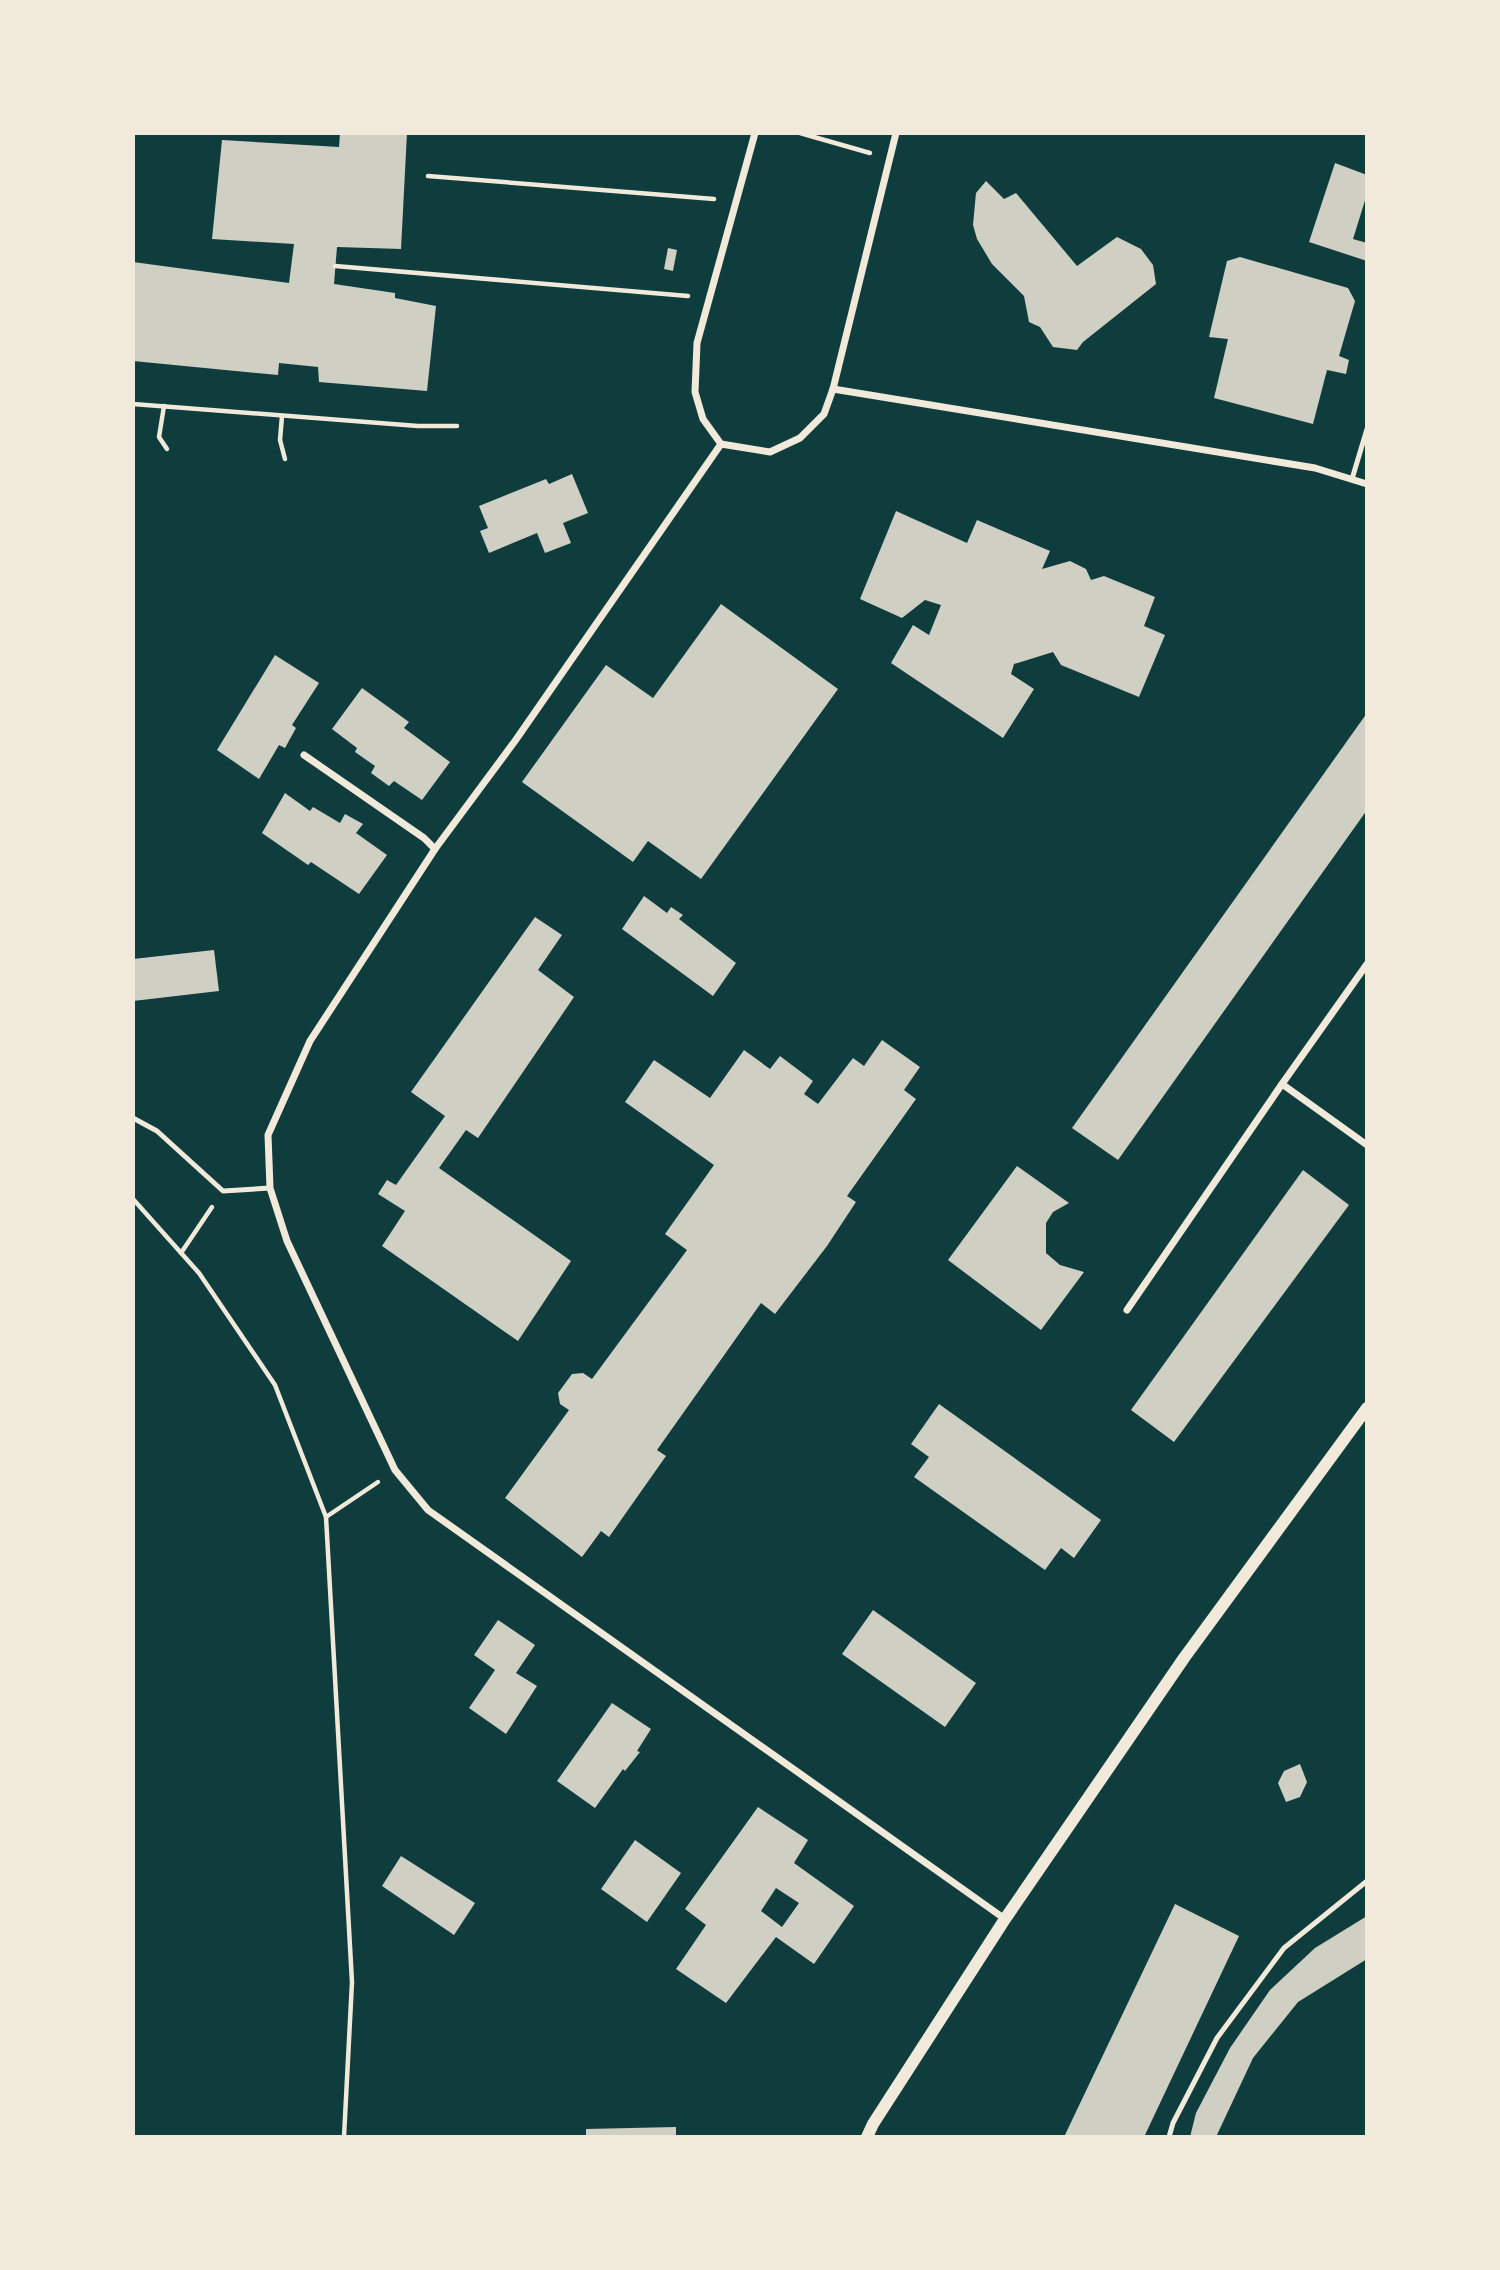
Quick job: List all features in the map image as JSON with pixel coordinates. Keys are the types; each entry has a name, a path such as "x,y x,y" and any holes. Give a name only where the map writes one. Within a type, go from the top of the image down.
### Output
{"street":[{"path":"755,133 697,343 695,392 702,419 722,444 770,452 800,438 824,414 833,389 896,133"},
{"path":"833,389 1315,468 1367,484"},
{"path":"722,444 516,741 435,849 310,1041 268,1135 270,1188 287,1241 395,1470 428,1510 1005,1919"},
{"path":"304,755 424,838 435,849"},
{"path":"1127,1310 1367,964"},
{"path":"1282,1084 1367,1145"},
{"path":"867,2137 1005,1919 1184,1658 1367,1408"}],"lane":[{"path":"1352,479 1367,429"},
{"path":"133,1118 158,1131 223,1191 270,1188"},
{"path":"1169,2137 1173,2123 1217,2038 1284,1948 1367,1881"}],"path":[{"path":"800,133 890,159"},
{"path":"428,176 736,201"},
{"path":"335,266 710,298"},
{"path":"133,404 418,426 457,426"},
{"path":"164,406 159,437 167,449"},
{"path":"282,416 280,440 285,458"},
{"path":"181,1253 223,1191"},
{"path":"133,1199 199,1273 275,1385 326,1517 352,1982 344,2137"},
{"path":"326,1517 395,1470"}],"building":[{"path":"340,133 407,133 401,249 337,247 334,284 395,293 395,298 436,306 427,391 319,382 318,367 279,363 278,375 133,361 133,262 289,283 294,244 212,239 222,140 339,147"},
{"path":"1335,163 1367,175 1367,194 1353,239 1367,243 1367,261 1309,242"},
{"path":"986,181 1004,199 1016,193 1077,266 1117,237 1141,249 1153,265 1156,284 1083,342 1077,350 1053,347 1040,327 1029,322 1024,296 992,264 977,239 973,225 976,193"},
{"path":"668,248 677,250 673,271 664,269"},
{"path":"1240,257 1348,288 1355,301 1339,356 1349,360 1346,374 1327,370 1313,424 1214,398 1228,339 1209,337 1227,261"},
{"path":"572,474 588,513 563,523 571,543 545,553 537,533 489,553 480,531 488,528 479,506 546,479 549,484"},
{"path":"896,511 967,543 977,520 1050,551 1042,569 1070,561 1086,569 1091,580 1104,576 1155,597 1144,626 1165,635 1139,697 1061,665 1053,652 1014,664 1011,674 1034,689 1003,738 891,663 913,625 929,635 941,605 925,600 902,618 860,599"},
{"path":"721,604 838,689 701,879 648,841 633,862 522,782 606,665 653,698"},
{"path":"275,655 319,683 292,725 296,728 285,748 279,745 259,779 217,750"},
{"path":"362,688 409,722 404,728 450,762 422,800 394,781 389,786 371,773 375,766 355,752 357,748 332,729"},
{"path":"1367,713 1367,810 1118,1160 1072,1128"},
{"path":"285,793 310,811 313,807 340,823 345,814 363,824 356,833 387,855 359,894 311,862 308,865 262,833"},
{"path":"644,896 667,913 671,907 683,915 679,919 736,963 713,996 622,929"},
{"path":"535,917 562,935 538,970 574,997 478,1138 466,1130 439,1168 571,1261 518,1341 382,1246 405,1211 378,1194 387,1180 396,1185 445,1116 411,1092"},
{"path":"214,950 219,991 133,1001 133,959"},
{"path":"882,1040 920,1067 904,1090 916,1099 847,1196 856,1202 827,1246 775,1314 761,1303 657,1450 666,1456 609,1537 601,1531 582,1557 505,1498 569,1410 560,1404 558,1393 572,1374 583,1373 592,1379 687,1250 665,1234 714,1165 625,1102 654,1060 710,1098 744,1050 770,1069 780,1056 813,1081 804,1094 818,1104 853,1058 864,1066"},
{"path":"1017,1166 1069,1203 1053,1212 1046,1223 1046,1253 1060,1265 1084,1272 1041,1330 948,1260"},
{"path":"1303,1170 1349,1205 1174,1442 1131,1410"},
{"path":"939,1404 1101,1520 1074,1558 1061,1548 1045,1570 914,1477 929,1457 911,1444"},
{"path":"873,1610 976,1683 945,1727 842,1654"},
{"path":"498,1620 535,1645 516,1673 537,1686 506,1734 469,1708 495,1670 474,1655"},
{"path":"612,1703 651,1729 637,1751 640,1752 625,1771 623,1769 595,1808 557,1781"},
{"path":"1300,1764 1307,1782 1300,1797 1286,1802 1278,1783 1284,1771"},
{"path":"758,1807 808,1840 794,1863 854,1906 814,1964 776,1937 726,2003 676,1969 706,1925 685,1909","holes":["776,1888 799,1903 782,1927 761,1911"]},
{"path":"635,1840 681,1873 647,1922 601,1889"},
{"path":"401,1856 475,1903 454,1935 382,1886"},
{"path":"1175,1904 1239,1936 1144,2137 1064,2137"},
{"path":"1367,1916 1367,1959 1298,2002 1253,2058 1216,2137 1190,2137 1196,2113 1230,2048 1270,1990 1315,1948"},
{"path":"676,2127 676,2137 586,2137 586,2129"}]}
